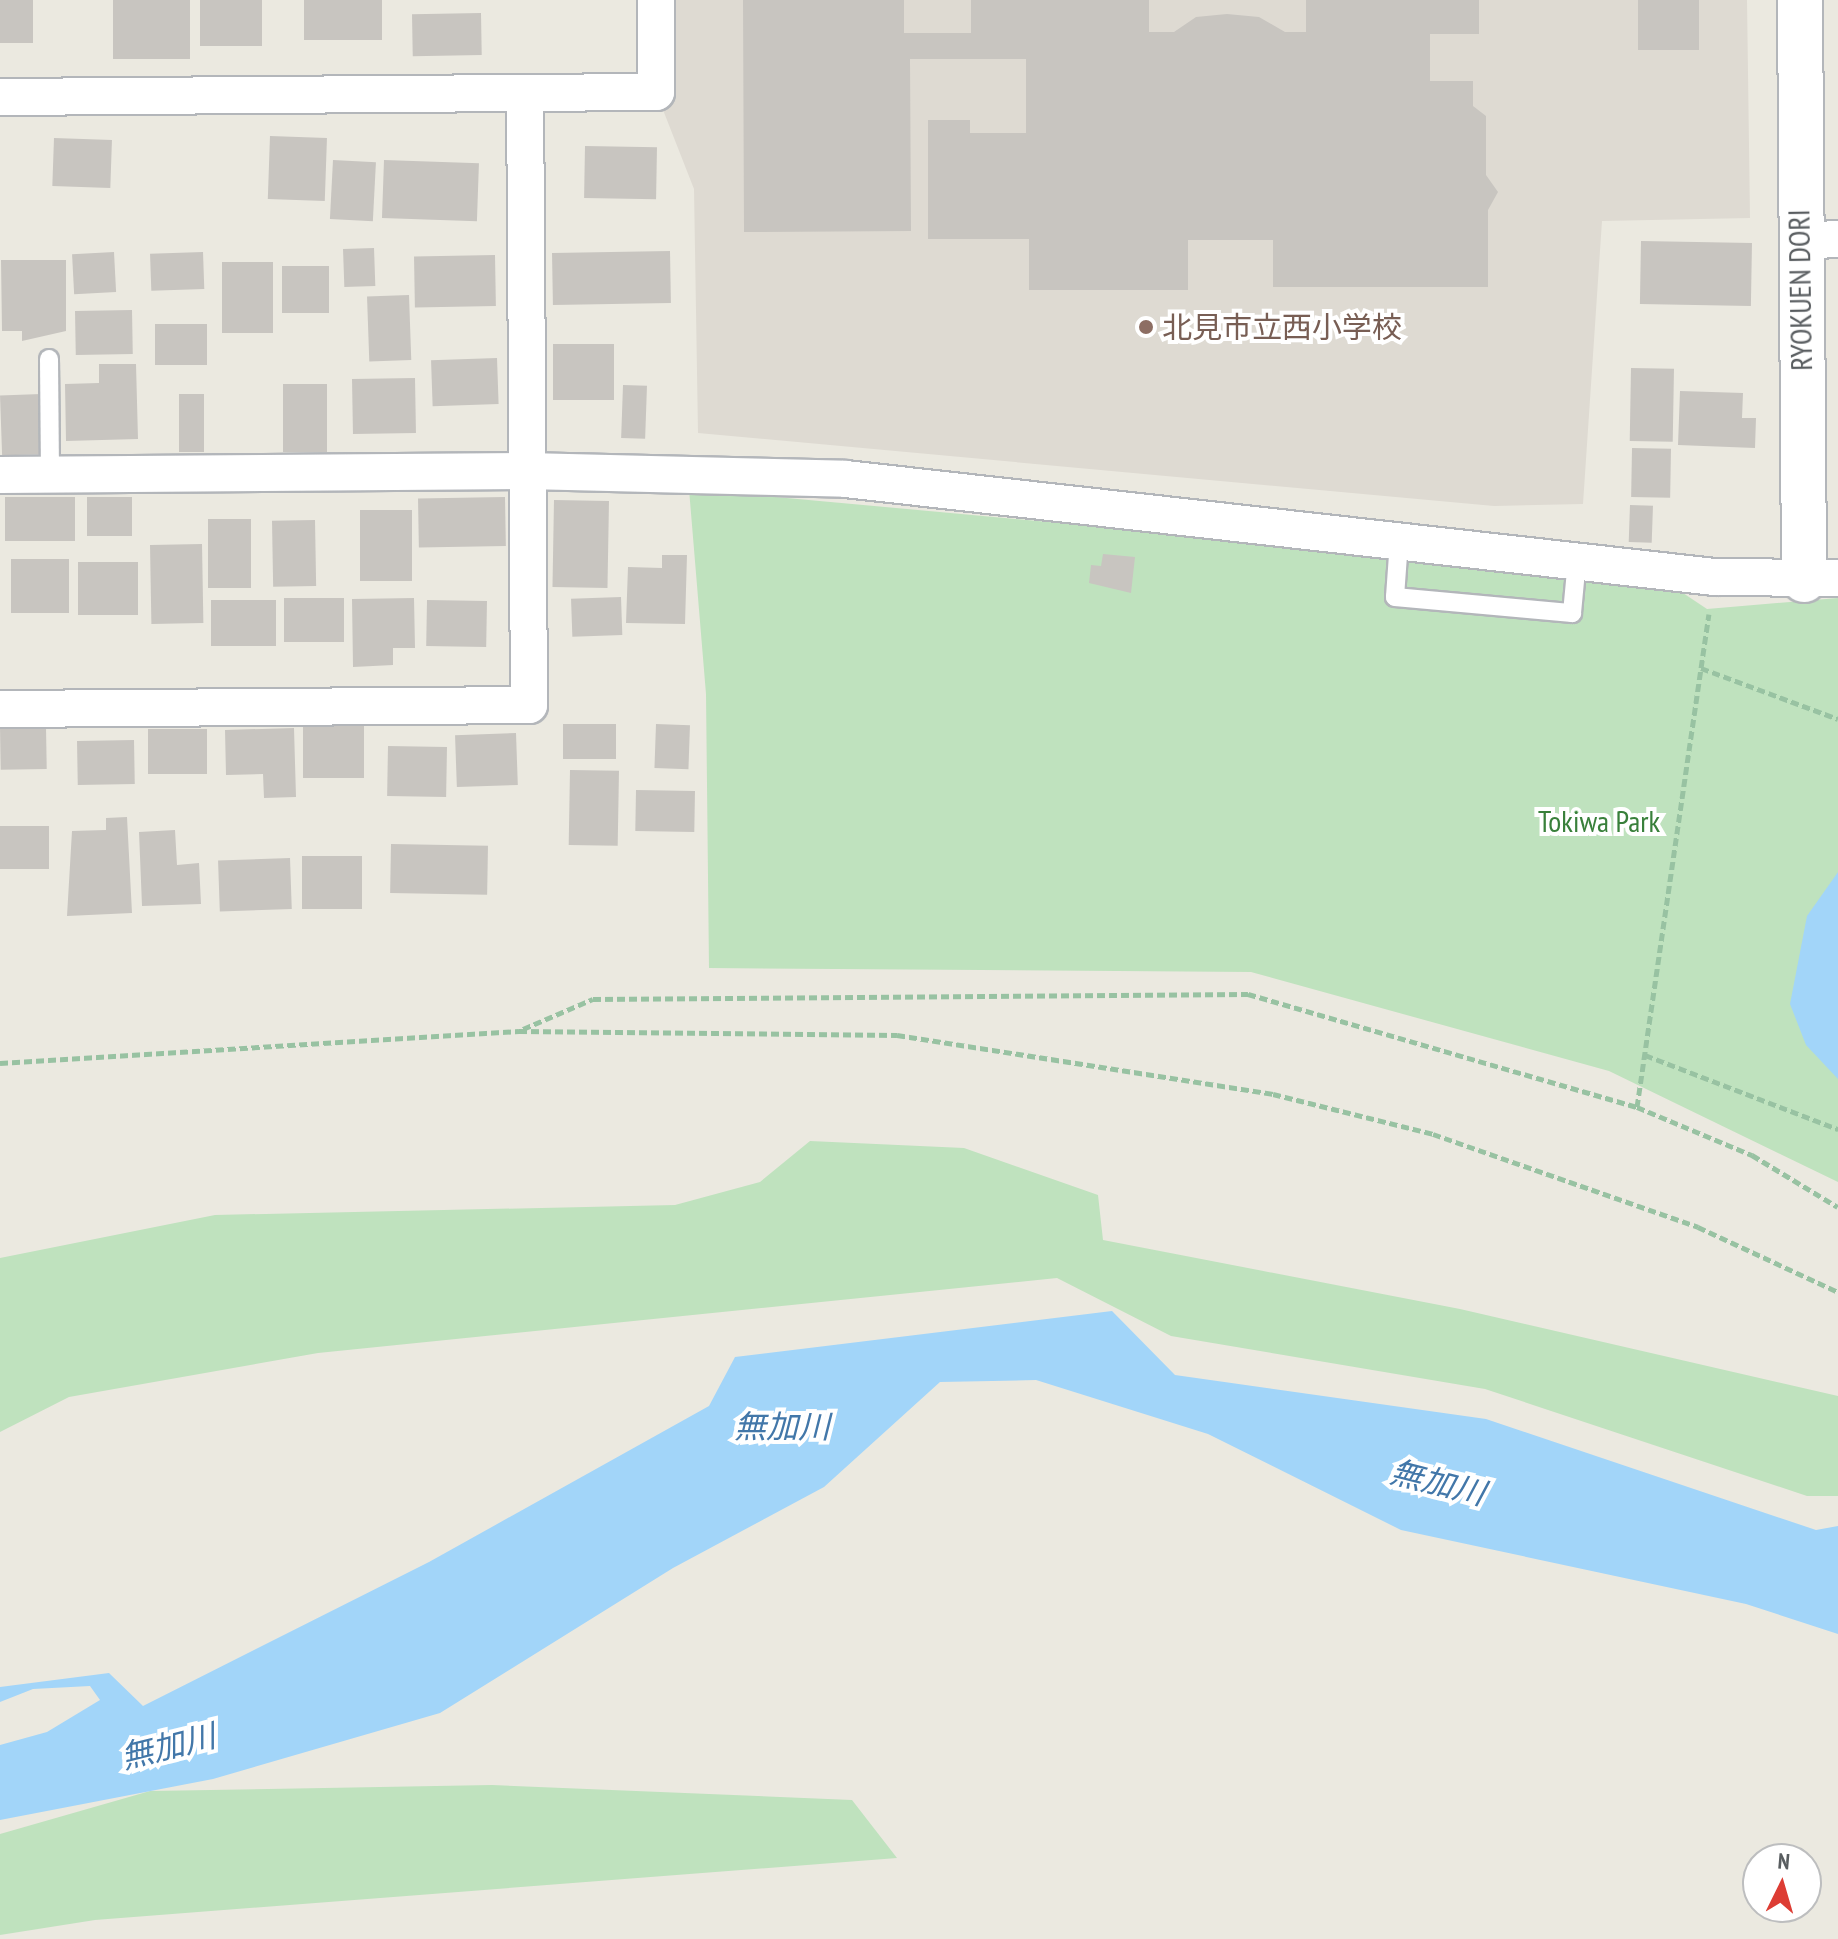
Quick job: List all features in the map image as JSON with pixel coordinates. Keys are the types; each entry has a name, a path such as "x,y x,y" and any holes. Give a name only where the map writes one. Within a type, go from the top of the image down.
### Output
{"street":[{"path":"0,97 656,92 656,0"},
{"name":"RYOKUEN DORI","path":"1800,0 1818,239 1821,579"},
{"path":"0,709 529,705 525,93"},
{"path":"0,475 527,471 846,479 1714,577 1821,579"}],"lane":[{"path":"49,359 50,475"},
{"path":"1399,541 1395,597 1572,613 1577,560"}],"path":[{"path":"1637,1107 1714,577"},
{"path":"1701,668 1838,719"},
{"path":"519,1031 593,999 1248,994 1637,1107 1752,1155 1838,1207"},
{"path":"0,1063 519,1031 897,1035 1273,1094 1433,1134 1683,1221 1838,1292"},
{"path":"1645,1055 1838,1129"}],"shaded area":[{"name":"北見市立西小学校","path":"656,0 1747,0 1750,218 1602,221 1583,504 1494,506 698,433 694,189 656,92"}],"green space":[{"name":"Tokiwa Park","path":"689,489 1365,551 1680,591 1707,609 1838,598 1838,1182 1609,1071 1251,972 709,968 706,694"},
{"path":"810,1141 964,1148 1098,1195 1103,1240 1460,1309 1838,1396 1838,1496 1807,1496 1485,1389 1171,1336 1057,1278 318,1353 69,1397 0,1432 0,1258 215,1215 675,1205 760,1182"},
{"path":"492,1785 852,1800 897,1858 95,1920 0,1935 0,1834 150,1791"}],"water":[{"path":"1838,872 1838,1079 1806,1045 1790,1004 1807,916"},
{"name":"無加川","path":"1112,1311 1175,1375 1486,1419 1816,1530 1838,1526 1838,1634 1746,1604 1401,1530 1208,1434 1036,1380 940,1382 824,1487 673,1568 440,1713 213,1779 0,1820 0,1745 47,1732 100,1700 90,1686 33,1689 0,1702 0,1687 109,1673 143,1706 429,1562 709,1406 735,1357"}],"building":[{"path":"0,0 33,0 33,43 0,43"},
{"path":"113,0 190,0 190,59 113,59"},
{"path":"200,0 262,0 262,46 200,46"},
{"path":"304,0 382,0 382,40 304,40"},
{"path":"743,0 904,0 904,33 971,33 971,0 1149,0 1149,32 1174,32 1196,17 1227,14 1259,17 1285,32 1306,32 1306,0 1479,0 1479,34 1430,34 1430,81 1473,81 1473,106 1486,116 1486,175 1498,192 1488,210 1488,287 1273,287 1273,240 1188,240 1188,290 1029,290 1029,239 928,239 928,120 970,120 970,133 1026,133 1026,59 910,59 911,231 744,232"},
{"path":"1638,0 1699,0 1699,50 1638,50"},
{"path":"481,13 482,55 413,56 412,14"},
{"path":"270,136 327,138 325,201 268,199"},
{"path":"54,138 112,140 110,188 52,186"},
{"path":"585,146 657,147 656,199 584,198"},
{"path":"333,160 376,162 373,221 330,219"},
{"path":"384,160 479,163 477,221 382,218"},
{"path":"1641,241 1752,243 1751,306 1640,304"},
{"path":"374,248 375,286 344,287 343,249"},
{"path":"670,251 671,303 553,305 552,253"},
{"path":"114,252 116,292 74,294 72,254"},
{"path":"203,252 204,289 151,291 150,254"},
{"path":"495,255 496,306 415,307 414,256"},
{"path":"1,260 66,260 66,331 22,341 22,331 2,331"},
{"path":"222,262 273,262 273,333 222,333"},
{"path":"282,266 329,266 329,313 282,313"},
{"path":"409,295 411,360 369,361 367,296"},
{"path":"132,310 133,354 76,355 75,311"},
{"path":"155,324 207,324 207,365 155,365"},
{"path":"553,344 614,344 614,400 553,400"},
{"path":"497,358 499,404 433,406 431,360"},
{"path":"99,364 136,364 138,439 66,441 65,384 99,383"},
{"path":"1631,368 1674,369 1673,442 1630,441"},
{"path":"415,378 416,433 353,434 352,379"},
{"path":"283,384 327,384 327,452 283,452"},
{"path":"623,385 647,386 645,439 621,438"},
{"path":"1680,391 1743,393 1742,418 1756,418 1755,448 1678,445"},
{"path":"41,394 43,454 2,455 0,395"},
{"path":"179,394 204,394 204,452 179,452"},
{"path":"1632,448 1671,449 1670,498 1631,497"},
{"path":"5,497 75,497 75,541 5,541"},
{"path":"87,497 132,497 132,536 87,536"},
{"path":"505,497 506,546 419,548 418,499"},
{"path":"554,500 609,501 607,588 552,587"},
{"path":"1630,505 1653,506 1652,543 1629,542"},
{"path":"360,510 412,510 412,581 360,581"},
{"path":"208,519 251,519 251,588 208,588"},
{"path":"315,520 316,586 273,587 272,521"},
{"path":"202,544 203,623 151,624 150,545"},
{"path":"1103,554 1135,557 1131,593 1089,583 1091,565 1101,566"},
{"path":"662,555 687,555 685,624 626,623 628,567 662,568"},
{"path":"11,559 69,559 69,613 11,613"},
{"path":"78,562 138,562 138,615 78,615"},
{"path":"621,597 622,635 572,637 571,599"},
{"path":"284,598 344,598 344,642 284,642"},
{"path":"414,598 415,648 393,648 393,665 353,667 352,599"},
{"path":"211,600 276,600 276,646 211,646"},
{"path":"427,600 487,601 486,647 426,646"},
{"path":"563,724 616,724 616,759 563,759"},
{"path":"656,724 690,725 688,769 654,768"},
{"path":"303,726 364,726 364,778 303,778"},
{"path":"46,727 47,769 1,770 0,728"},
{"path":"294,728 296,797 264,798 263,774 226,775 225,730"},
{"path":"148,729 207,729 207,774 148,774"},
{"path":"516,733 518,785 457,787 455,735"},
{"path":"134,740 135,784 78,785 77,741"},
{"path":"388,746 447,747 446,797 387,796"},
{"path":"570,770 619,771 618,846 569,845"},
{"path":"636,790 695,791 694,832 635,831"},
{"path":"127,817 132,913 67,916 72,831 106,830 106,818"},
{"path":"0,826 49,826 49,869 0,869"},
{"path":"175,830 177,865 199,863 201,904 142,906 139,832"},
{"path":"391,844 488,846 487,895 390,893"},
{"path":"302,856 362,856 362,909 302,909"},
{"path":"290,858 292,909 220,911 218,861"}],"place":[{"name":"北見市立西小学校","path":"1146,327"}]}
